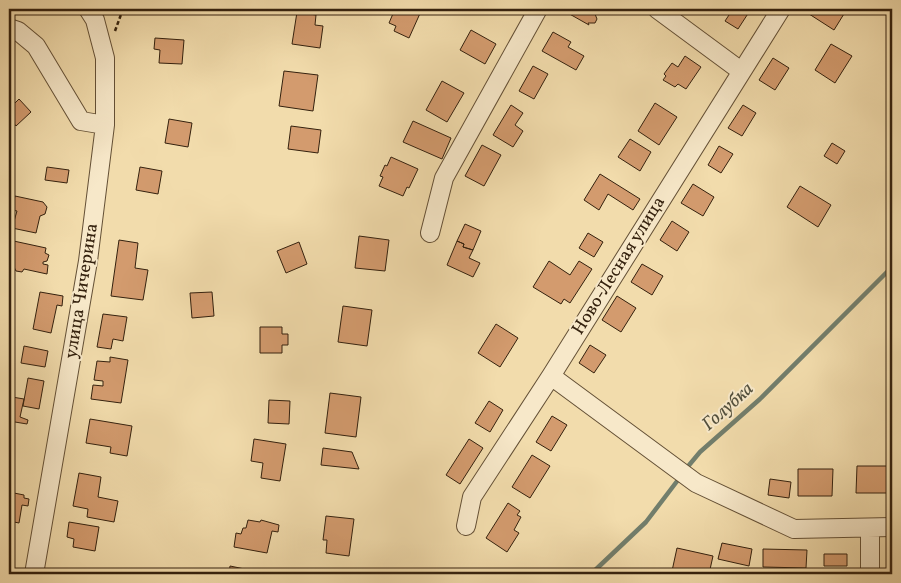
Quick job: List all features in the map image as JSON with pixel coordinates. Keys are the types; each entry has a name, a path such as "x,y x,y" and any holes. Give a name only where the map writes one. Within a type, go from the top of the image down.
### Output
{"street":[{"name":"улица Чичерина","path":"34,574 88,261 105,126 105,58 95,20 88,9"},
{"path":"430,233 444,178 538,9"},
{"path":"656,9 742,71"},
{"name":"Ново-Лесная улица","path":"466,526 472,497 551,376 781,9"},
{"path":"9,28 18,31 36,46 81,121 105,126"},
{"path":"551,376 696,483 794,529 892,527"},
{"path":"870,528 870,574"}],"building":[{"path":"395,9 422,9 409,38 394,31 396,26 389,23"},
{"path":"568,9 598,9 595,14 597,19 595,23 588,23 589,25 566,12"},
{"path":"733,9 751,9 738,29 725,21"},
{"path":"808,9 847,9 834,30 806,12"},
{"path":"297,12 316,15 315,25 323,26 320,48 292,44"},
{"path":"471,30 496,44 485,64 460,50"},
{"path":"553,32 571,42 568,47 584,56 576,70 542,51"},
{"path":"155,38 184,40 182,64 159,63 160,50 154,49"},
{"path":"831,44 852,56 835,83 815,70"},
{"path":"685,56 701,67 686,89 678,84 675,87 663,80 666,76 664,74 672,63 678,67"},
{"path":"773,58 789,68 775,90 759,80"},
{"path":"533,66 548,74 534,99 519,91"},
{"path":"284,71 318,75 313,111 279,106"},
{"path":"442,81 464,93 447,122 426,110"},
{"path":"19,99 31,112 16,126 9,117 9,109"},
{"path":"655,103 677,117 659,145 638,131"},
{"path":"511,105 523,113 515,125 523,131 513,147 493,135"},
{"path":"743,105 756,113 742,136 728,128"},
{"path":"169,119 192,123 188,147 165,143"},
{"path":"413,121 451,138 442,159 403,142"},
{"path":"291,126 321,130 318,153 288,149"},
{"path":"630,139 651,152 640,171 618,157"},
{"path":"832,143 845,151 837,164 824,156"},
{"path":"482,145 501,155 484,186 465,176"},
{"path":"719,146 733,154 721,173 708,165"},
{"path":"391,157 418,169 403,196 379,186 383,177 380,176"},
{"path":"47,167 69,170 67,183 45,180"},
{"path":"140,167 162,171 158,194 136,190"},
{"path":"600,174 640,199 633,210 608,194 599,210 584,200"},
{"path":"693,184 714,197 703,216 681,203"},
{"path":"800,186 831,205 818,227 787,207"},
{"path":"15,196 43,202 47,207 45,214 40,216 36,233 12,228 17,211 12,210"},
{"path":"672,221 689,232 677,251 660,240"},
{"path":"465,224 481,231 473,250 463,247 464,244 457,241"},
{"path":"588,233 603,242 594,257 579,248"},
{"path":"359,236 389,240 385,271 355,268"},
{"path":"9,240 46,248 45,253 49,255 47,261 43,262 43,264 48,265 47,274 24,269 22,272 16,271 11,266 14,255 9,254"},
{"path":"119,240 138,243 135,268 148,270 143,300 111,296"},
{"path":"457,241 464,244 463,247 473,250 469,258 480,263 473,277 447,265"},
{"path":"299,242 307,264 286,273 277,251"},
{"path":"549,261 570,275 579,261 592,269 570,303 564,299 561,304 533,287"},
{"path":"642,264 663,276 652,295 631,282"},
{"path":"40,292 63,296 62,306 57,305 51,333 33,329"},
{"path":"212,292 214,316 192,318 190,293"},
{"path":"617,296 636,308 621,332 602,320"},
{"path":"343,306 372,310 367,346 338,342"},
{"path":"103,314 127,317 123,341 113,339 111,349 97,347"},
{"path":"496,324 518,338 500,367 478,353"},
{"path":"260,327 282,327 282,334 288,334 288,345 282,345 282,353 260,353"},
{"path":"590,345 606,355 594,373 579,363"},
{"path":"24,346 48,351 45,367 21,363"},
{"path":"110,357 128,360 121,403 91,399 93,385 103,386 103,381 94,380 97,361 110,362"},
{"path":"28,378 44,381 39,409 23,406"},
{"path":"330,393 361,397 356,437 325,433"},
{"path":"12,397 24,399 20,417 28,420 27,424 9,421"},
{"path":"269,400 290,401 289,424 268,423"},
{"path":"489,401 503,410 490,432 475,423"},
{"path":"552,416 567,425 551,451 536,442"},
{"path":"90,419 132,426 127,456 110,453 111,447 86,443"},
{"path":"254,439 286,444 280,481 261,478 263,463 251,461"},
{"path":"469,439 483,448 460,484 446,475"},
{"path":"323,448 352,452 359,469 321,465"},
{"path":"532,455 550,466 530,498 512,487"},
{"path":"857,466 891,466 891,493 856,493"},
{"path":"798,469 833,469 832,496 798,496"},
{"path":"79,473 101,477 98,497 118,501 114,522 87,517 88,509 73,506"},
{"path":"770,479 791,482 789,498 768,495"},
{"path":"9,492 24,495 24,498 29,499 28,506 22,505 19,523 9,521"},
{"path":"508,503 520,511 517,515 521,517 514,530 519,533 507,552 486,538"},
{"path":"326,516 354,519 349,556 326,553 327,540 323,540"},
{"path":"248,520 260,522 261,520 279,525 278,532 272,531 267,553 234,547 236,533 241,534 243,528 246,528"},
{"path":"69,522 99,527 95,551 73,547 74,539 67,537"},
{"path":"722,543 752,549 749,566 718,559"},
{"path":"677,548 713,556 709,574 685,574 672,571"},
{"path":"763,549 807,550 806,568 763,567"},
{"path":"824,554 847,554 847,566 824,566"},
{"path":"230,566 264,573 264,574 229,574"}],"waterway":[{"name":"Голубка","path":"685,470 700,452 760,399 892,267"},
{"name":"Голубка","path":"591,574 646,522 681,476"}]}
